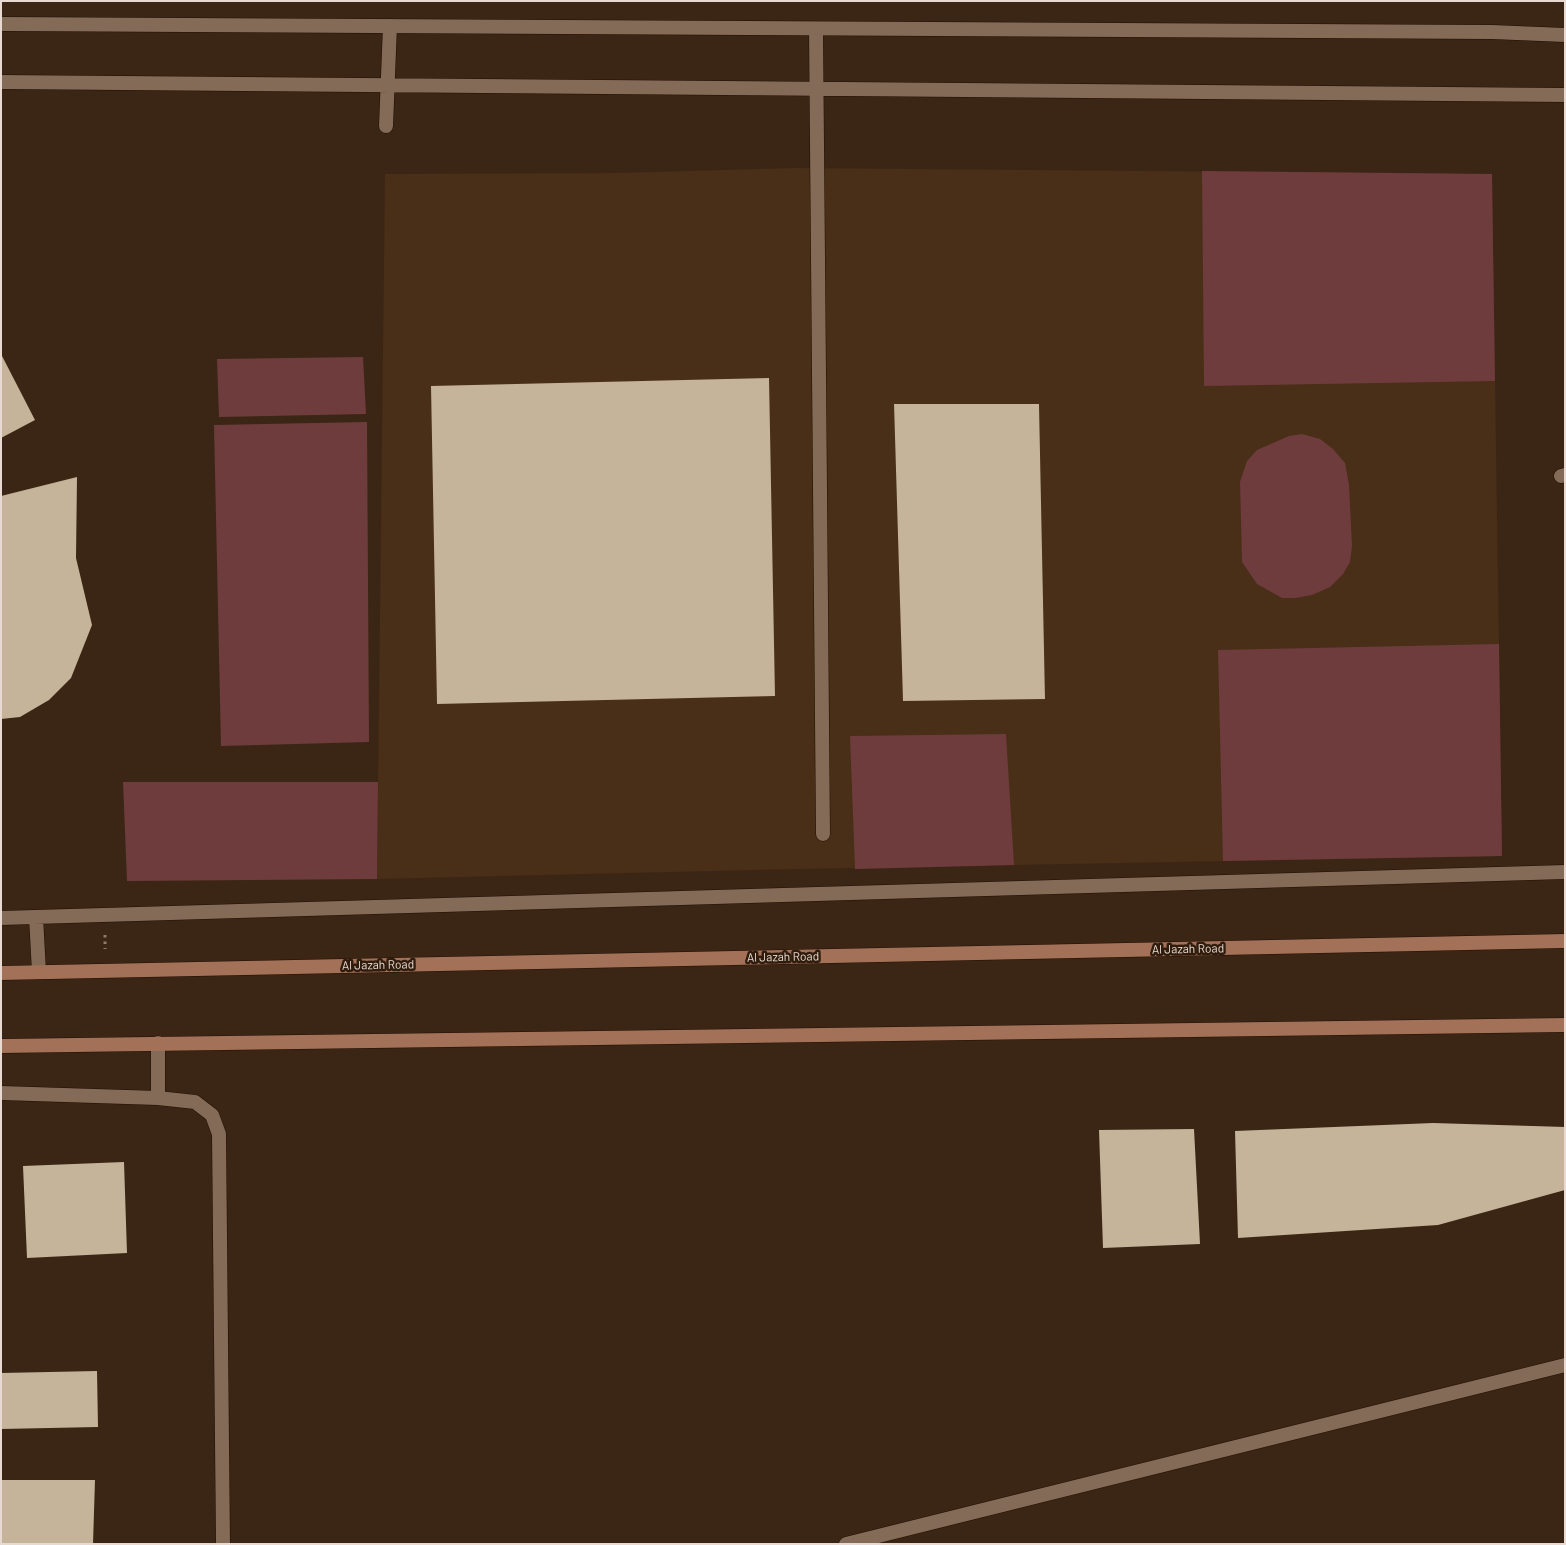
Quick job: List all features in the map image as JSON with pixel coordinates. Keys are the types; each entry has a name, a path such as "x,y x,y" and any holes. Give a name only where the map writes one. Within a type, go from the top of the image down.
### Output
{"main road":[{"name":"Al Jazah Road","path":"1,973 1565,941"},
{"path":"1,1046 1565,1025"}],"street":[{"path":"1,24 1492,32 1565,35"},
{"path":"386,126 390,26"},
{"path":"1492,32 1565,27"},
{"path":"816,29 823,834"},
{"path":"1,82 1565,95"},
{"path":"1,918 1565,872"},
{"path":"36,917 39,972"},
{"path":"158,1043 158,1098"},
{"path":"1,1093 158,1098 195,1102 212,1115 219,1134 223,1544"},
{"path":"846,1544 1565,1365"}],"path":[{"path":"103,915 107,971"}],"shaded area":[{"path":"796,168 1492,174 1502,856 377,879 385,174 617,173","holes":["894,404 1039,404 1045,699 903,700"]},
{"path":"1202,171 1492,174 1495,381 1204,386"},
{"path":"363,357 366,414 219,417 217,359"},
{"path":"367,422 369,742 221,746 214,425"},
{"path":"1302,434 1320,439 1333,449 1345,463 1349,485 1352,546 1350,562 1343,574 1330,587 1312,595 1282,598 1257,584 1242,562 1240,482 1247,461 1257,450 1289,436"},
{"path":"1499,644 1502,856 1223,861 1218,650"},
{"path":"1006,734 1014,865 855,869 850,736"},
{"path":"123,782 378,782 377,879 127,881"}],"building":[{"path":"1,354 35,420 1,438"},
{"path":"769,378 775,696 437,704 431,386"},
{"path":"894,404 1039,404 1045,699 903,701"},
{"path":"77,477 76,558 92,625 71,678 49,700 20,717 1,719 1,496"},
{"path":"1433,1123 1565,1127 1565,1190 1438,1225 1238,1238 1235,1131"},
{"path":"1194,1129 1200,1244 1103,1248 1099,1130"},
{"path":"124,1162 127,1253 27,1258 23,1166"},
{"path":"97,1371 98,1427 1,1429 1,1373"},
{"path":"1,1480 95,1480 93,1544 1,1544"}]}
